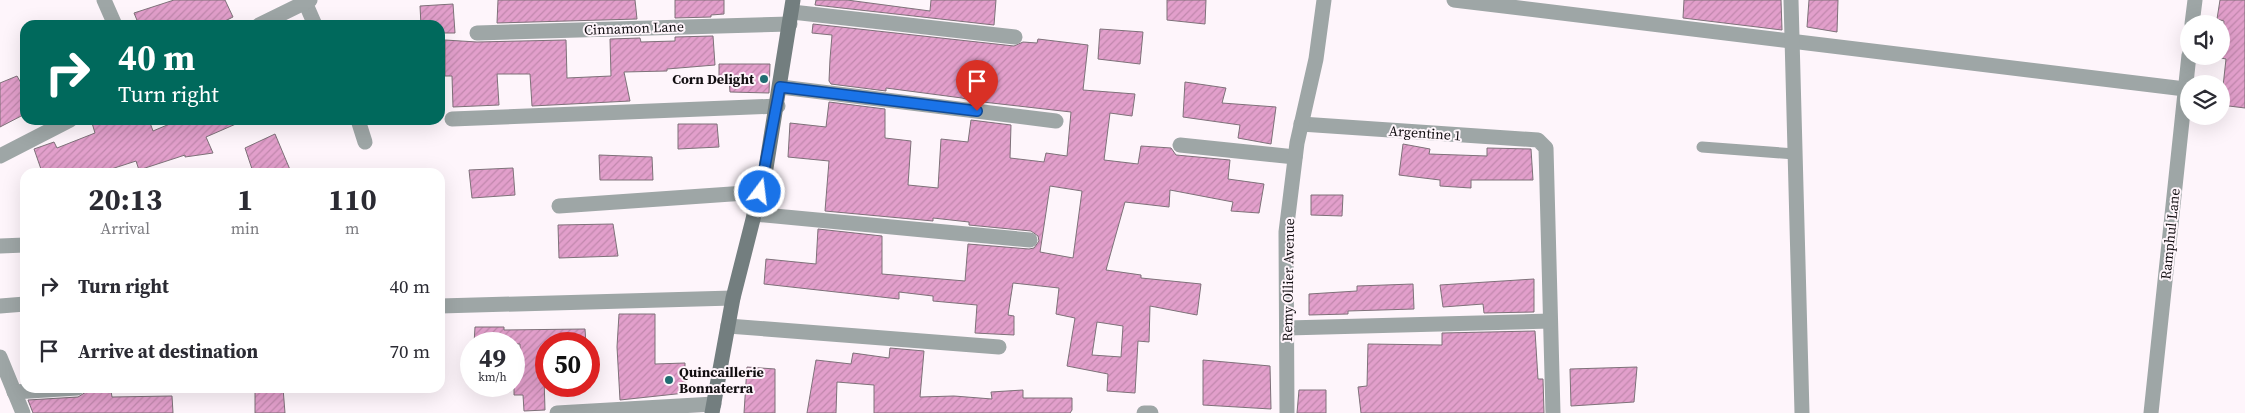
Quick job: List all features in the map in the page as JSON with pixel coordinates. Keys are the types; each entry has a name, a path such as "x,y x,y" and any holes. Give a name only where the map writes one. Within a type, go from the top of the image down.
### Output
{"main road":[{"path":"713,409 733,298 760,192 778,106 792,12"}],"street":[{"path":"104,0 113,20"},
{"name":"Remy Ollier Avenue","path":"1287,413 1286,232 1295,157 1316,59 1324,0"},
{"path":"1454,0 1792,43 2052,71 2180,88"},
{"path":"1791,0 1802,413"},
{"path":"2193,15 2195,0"},
{"path":"269,20 307,1 313,20"},
{"name":"Cinnamon Lane","path":"477,33 792,12 1015,37"},
{"path":"780,87 1056,121"},
{"path":"452,119 778,106"},
{"name":"Argentine 1","path":"1301,124 1538,140 1546,148 1550,320"},
{"path":"4,149 59,125"},
{"path":"360,125 365,142"},
{"name":"Ramphul Lane","path":"2151,413 2181,125"},
{"path":"1180,145 1295,157"},
{"path":"559,206 760,192"},
{"path":"754,214 1030,240"},
{"path":"0,246 20,245"},
{"path":"445,306 733,298"},
{"path":"0,306 20,304"},
{"path":"1287,328 1550,320 1553,413"},
{"path":"728,326 855,334 1000,347"},
{"path":"0,357 23,413"},
{"path":"14,392 20,392"},
{"path":"557,413 713,409"},
{"path":"1144,412 1151,413"}],"lane":[{"path":"1702,148 1794,154"}],"building":[{"path":"174,0 225,0 233,17 227,20 137,20 134,13"},
{"path":"498,0 635,0 637,19 497,23"},
{"path":"675,0 724,0 724,14 711,15 711,17 675,18"},
{"path":"816,0 847,0 930,11 931,0 996,0 994,25 815,5"},
{"path":"1167,0 1206,0 1205,24 1167,20"},
{"path":"1684,0 1781,0 1782,30 1683,18"},
{"path":"1809,0 1838,0 1837,32 1807,27"},
{"path":"2220,0 2245,0 2245,108 2230,106 2230,75 2224,75 2225,65 2230,65 2230,15 2218,15"},
{"path":"453,4 455,33 445,33 445,20 421,20 420,6"},
{"path":"813,24 1014,46 1023,42 1037,43 1038,39 1088,45 1083,90 1135,94 1132,116 1110,113 1104,160 1138,164 1141,146 1171,148 1176,155 1230,160 1228,179 1264,184 1259,213 1231,211 1233,202 1170,190 1169,207 1125,202 1106,270 1141,275 1141,278 1201,284 1197,315 1150,306 1149,342 1138,341 1135,393 1107,391 1108,374 1067,366 1075,318 1056,314 1059,288 1013,283 1008,315 1014,316 1014,335 975,333 977,305 933,301 933,296 899,292 899,299 764,284 766,259 816,264 818,229 882,236 882,274 965,281 968,244 1029,249 1034,248 1039,241 1038,236 1031,231 969,225 969,222 933,218 933,221 825,211 829,161 788,157 790,123 826,127 829,102 885,109 885,138 911,141 908,185 938,188 941,139 968,142 971,120 1011,125 1010,158 1044,162 1046,153 1067,156 1071,112 974,101 886,88 886,91 831,84 829,81 832,35 812,33","holes":["1050,186 1082,191 1073,258 1040,252","1097,322 1123,326 1121,357 1092,355"]},
{"path":"1100,29 1143,32 1140,64 1098,59"},
{"path":"713,36 715,65 667,69 667,71 624,72 630,101 532,106 530,74 497,74 499,105 453,107 452,76 445,76 445,40 477,42 566,40 567,78 611,76 610,39 640,38 641,42 675,41 675,37"},
{"path":"719,64 770,64 769,93 730,92 729,79 719,78"},
{"path":"17,76 20,81 20,117 0,127 0,83"},
{"path":"1185,82 1226,88 1222,103 1276,107 1271,144 1238,138 1240,125 1183,117"},
{"path":"678,124 717,124 719,147 678,149"},
{"path":"93,125 151,125 153,131 167,125 234,125 206,137 213,153 185,157 185,155 145,168 138,168 136,161 114,168 41,168 34,149 54,142 57,148 95,133"},
{"path":"275,134 289,168 252,168 245,148"},
{"path":"1403,144 1430,149 1429,154 1487,156 1487,148 1531,149 1533,180 1471,180 1471,188 1440,186 1440,180 1399,175"},
{"path":"599,155 652,157 653,180 600,180"},
{"path":"513,168 515,195 472,198 469,170"},
{"path":"1311,195 1343,195 1342,216 1311,215"},
{"path":"613,224 618,256 559,258 558,225"},
{"path":"1534,279 1534,312 1484,313 1483,304 1443,307 1440,285"},
{"path":"1413,284 1414,309 1348,311 1348,314 1309,315 1309,294 1357,291 1357,286"},
{"path":"619,314 655,314 655,364 685,363 685,393 620,400 617,347"},
{"path":"475,327 504,327 504,330 585,329 585,332 535,332 535,397 545,397 545,410 524,411 525,332 475,332"},
{"path":"1535,331 1538,379 1543,379 1544,413 1361,413 1358,387 1367,386 1368,344 1442,345 1442,333"},
{"path":"890,348 924,351 920,397 954,396 992,399 991,392 1023,390 1023,398 1072,398 1072,410 1070,413 874,413 874,385 837,382 836,413 807,413 816,360 851,364 853,353 889,358"},
{"path":"1203,360 1270,366 1271,409 1203,405"},
{"path":"747,367 775,369 775,413 744,413"},
{"path":"1637,367 1634,402 1571,406 1570,369"},
{"path":"1299,390 1326,390 1326,413 1297,413"},
{"path":"84,393 111,393 112,397 172,396 173,413 33,413 28,400 78,397"},
{"path":"255,393 283,393 285,413 255,413"}],"place":[{"name":"Corn Delight","path":"764,79"},
{"name":"Quincaillerie Bonnaterra","path":"669,380"}],"route":[{"path":"760,192 778,106 780,87 977,111"}]}
